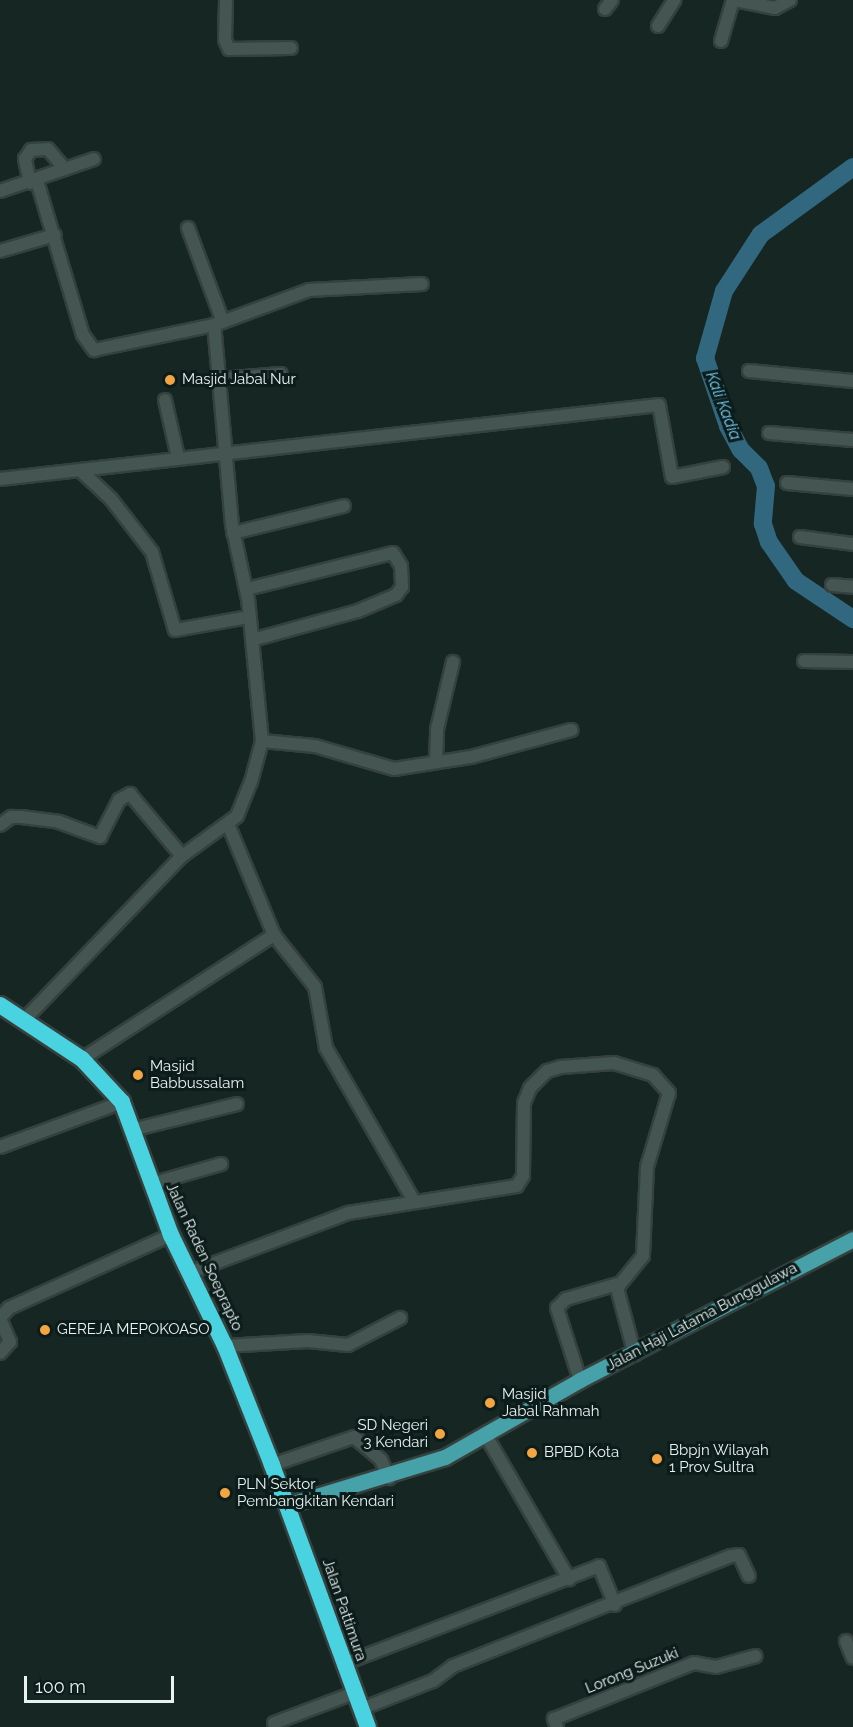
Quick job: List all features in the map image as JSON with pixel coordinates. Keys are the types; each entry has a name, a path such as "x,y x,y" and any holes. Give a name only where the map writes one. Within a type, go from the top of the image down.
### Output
{"highway":[{"name":"Jalan Raden Soeprapto","path":"0,1005 25,1019 82,1059 122,1102 171,1234 225,1346 287,1505"},
{"name":"Jalan Pattimura","path":"287,1505 343,1664 368,1727"}],"main road":[{"name":"Jalan Haji Latama Bunggulawa","path":"287,1505 389,1478 445,1457 580,1380 634,1355 853,1239"}],"street":[{"path":"226,0 225,40 229,49 291,48"},
{"path":"658,26 674,0"},
{"path":"721,41 734,0 771,8 790,0"},
{"path":"65,169 48,149 31,150 26,159 55,235 89,348 112,348 219,324 309,290 422,284"},
{"path":"0,191 33,182 94,159"},
{"path":"25,1019 182,856 237,816 262,741 247,589 233,533 219,324 188,228"},
{"path":"0,251 55,235"},
{"path":"749,371 853,381"},
{"path":"221,379 281,374"},
{"path":"165,400 178,457"},
{"path":"0,479 178,457 659,405 672,477 723,467"},
{"path":"769,433 853,440"},
{"path":"80,470 111,499 152,552 175,630 249,617"},
{"path":"787,483 853,489"},
{"path":"233,533 344,506"},
{"path":"800,537 853,544"},
{"path":"247,589 384,555 393,554 400,560 402,587 396,596 252,640"},
{"path":"832,585 853,587"},
{"path":"804,661 853,662"},
{"path":"436,762 437,729 453,662"},
{"path":"262,741 315,746 383,768 436,762 571,730"},
{"path":"0,825 11,817 21,817 59,822 100,837 119,800 130,794 182,856"},
{"path":"228,824 274,935 315,987 326,1048 414,1201"},
{"path":"82,1059 274,935"},
{"path":"191,1272 318,1221 414,1201 511,1187 521,1181 525,1096 547,1071 603,1062 653,1075 668,1089 669,1102 647,1167 643,1256 618,1284 566,1299 557,1308 580,1380"},
{"path":"0,1147 122,1102"},
{"path":"132,1130 237,1104"},
{"path":"151,1184 220,1164"},
{"path":"0,1353 10,1342 0,1318 5,1311 171,1234"},
{"path":"618,1284 634,1355"},
{"path":"225,1346 308,1341 348,1346 400,1318"},
{"path":"484,1434 569,1579"},
{"path":"272,1465 354,1437 381,1460 389,1478"},
{"path":"361,1709 433,1681 453,1666 615,1605 736,1554 749,1576"},
{"path":"343,1664 599,1566 615,1605"},
{"path":"846,1641 853,1659"},
{"name":"Lorong Suzuki","path":"556,1723 694,1663 716,1667 756,1656"},
{"path":"270,1710 275,1725 354,1693"}],"waterway":[{"name":"Kali Kadia","path":"853,167 761,234 724,291 705,358 728,426 741,450 759,468 766,486 763,524 769,542 796,581 853,619"}],"place":[{"name":"Masjid Jabal Nur","path":"170,380"},
{"name":"Masjid Babbussalam","path":"138,1075"},
{"name":"GEREJA MEPOKOASO","path":"45,1330"},
{"name":"Masjid Jabal Rahmah","path":"490,1403"},
{"name":"SD Negeri 3 Kendari","path":"440,1434"},
{"name":"BPBD Kota","path":"532,1453"},
{"name":"Bbpjn Wilayah 1 Prov Sultra","path":"657,1459"},
{"name":"PLN Sektor Pembangkitan Kendari","path":"225,1493"}]}
